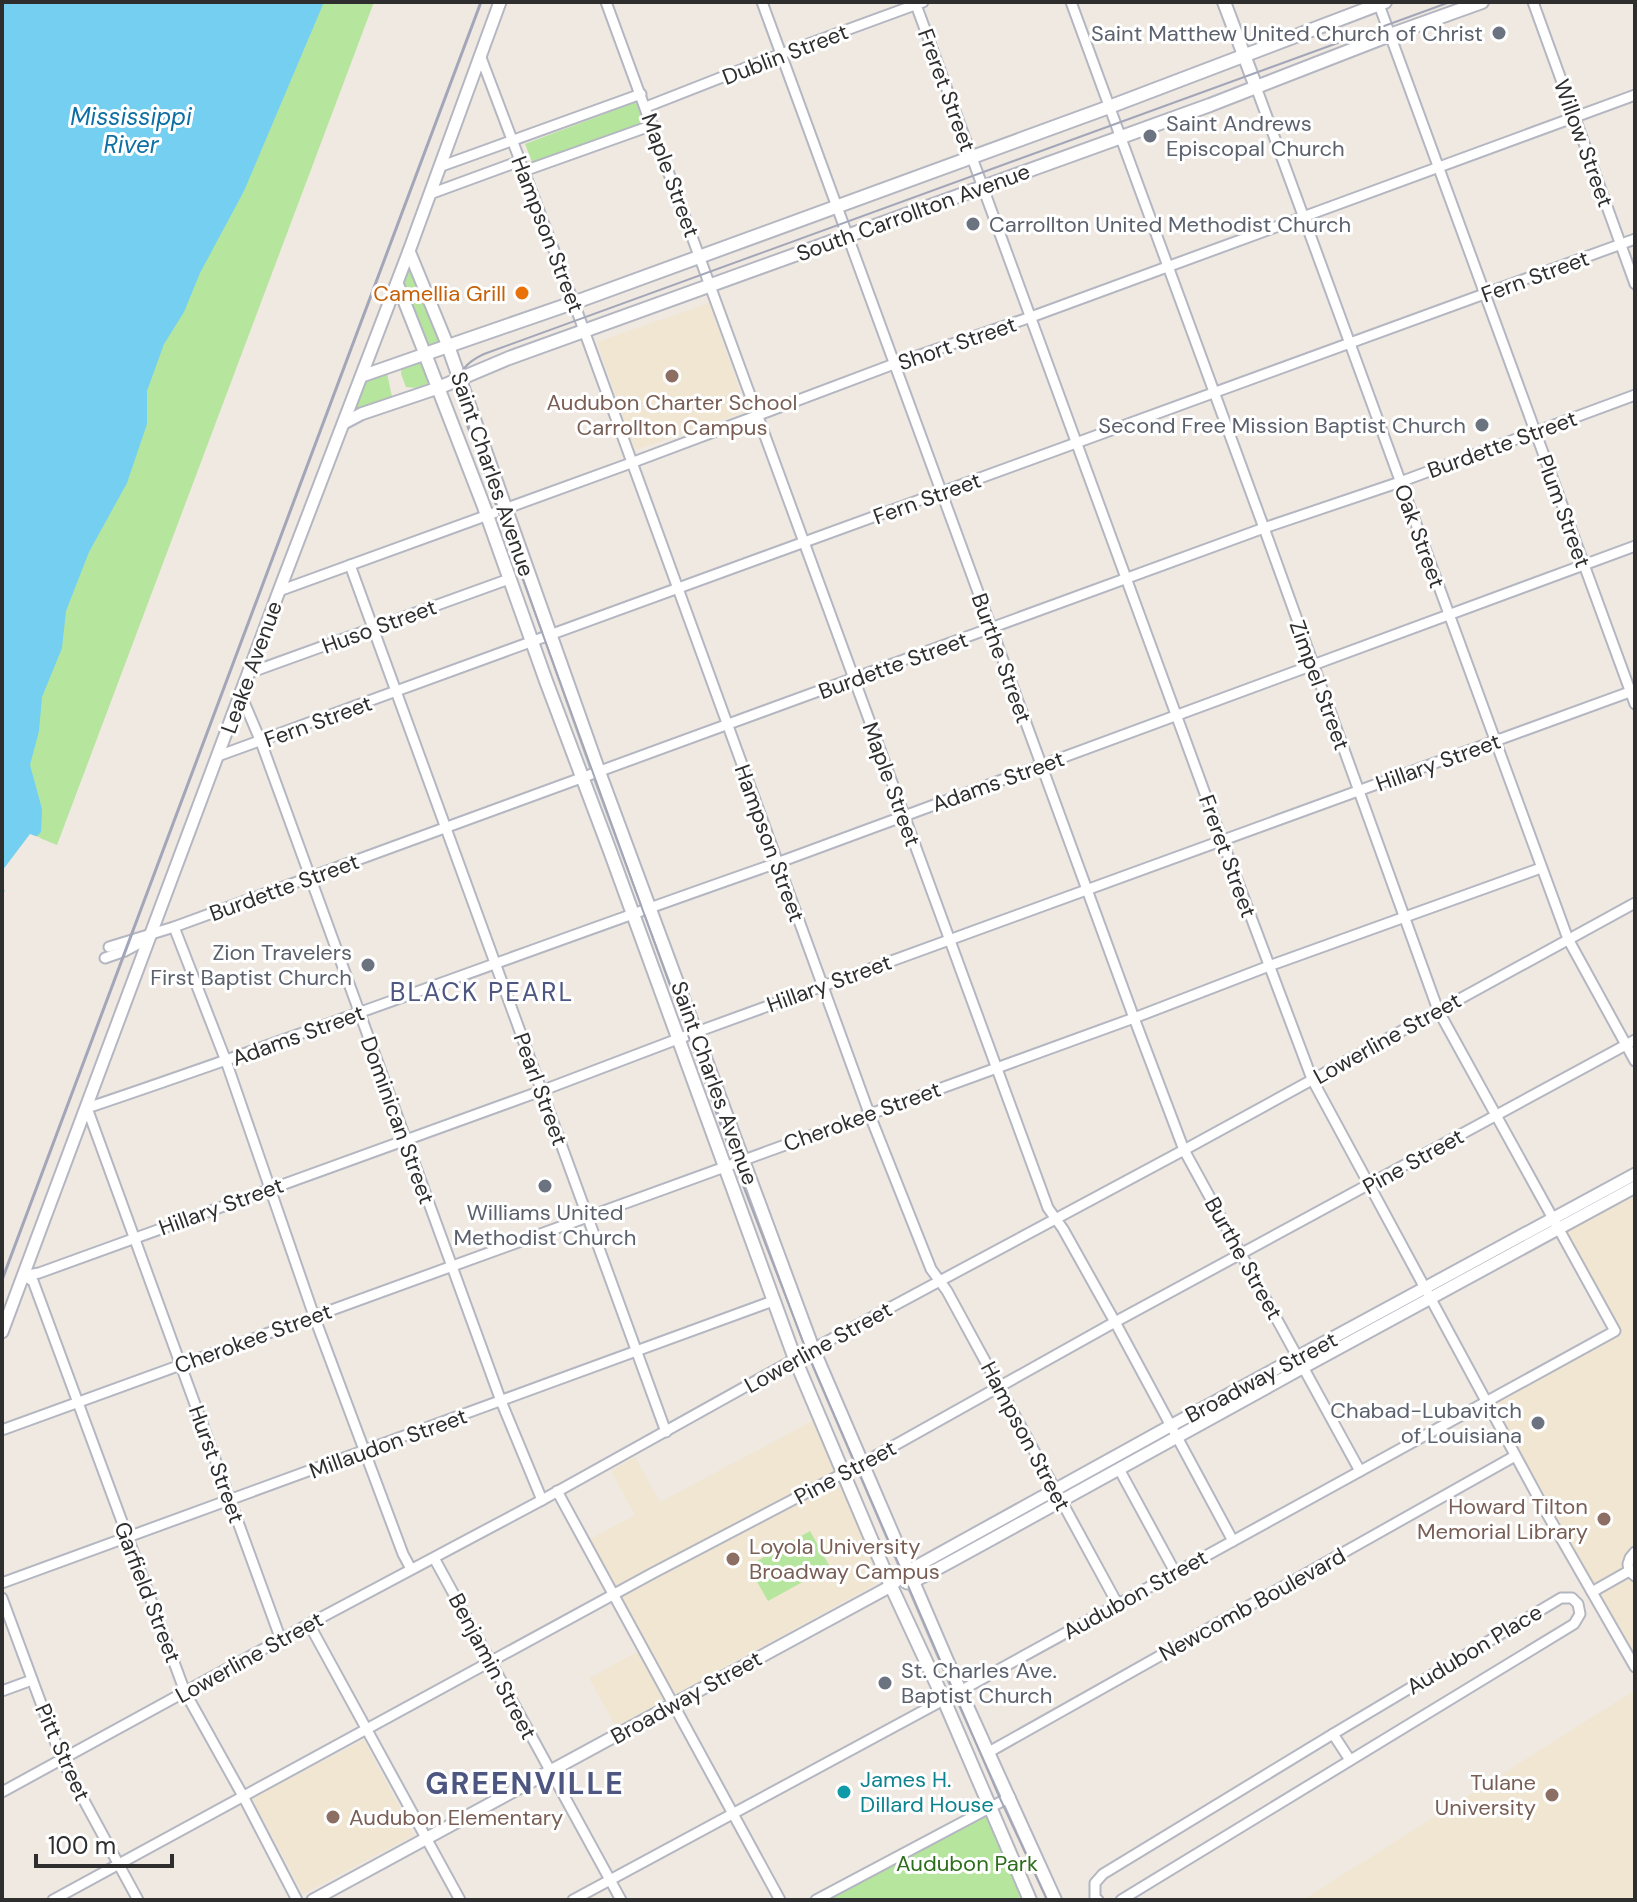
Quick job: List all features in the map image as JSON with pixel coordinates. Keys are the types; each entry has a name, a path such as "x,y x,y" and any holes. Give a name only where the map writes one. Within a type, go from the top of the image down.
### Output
{"main road":[{"name":"Oak Street","path":"1224,2 1256,87"},
{"name":"South Carrollton Avenue","path":"438,388 509,358 1482,2"},
{"name":"South Carrollton Avenue","path":"425,354 574,303 1109,107 1380,3"},
{"name":"Saint Charles Avenue","path":"448,346 599,772 813,1349 960,1691 1055,1900"},
{"name":"Saint Charles Avenue","path":"425,354 487,515 795,1359 1030,1900"}],"street":[{"name":"Leake Avenue","path":"2,1332 500,2"},
{"name":"Maple Street","path":"606,2 1048,1208 1063,1229 1179,1437 1233,1541"},
{"name":"Burthe Street","path":"762,2 1184,1150 1360,1471"},
{"path":"1071,2 1109,107"},
{"name":"Willow Street","path":"1533,2 1635,284"},
{"name":"Dublin Street","path":"439,167 644,101 918,3"},
{"name":"Freret Street","path":"918,3 1312,1079 1515,1456 1635,1667"},
{"name":"Plum Street","path":"1380,3 1535,432 1633,691 1635,704"},
{"name":"Hampson Street","path":"480,55 574,303 869,1113 931,1269 947,1291 1117,1603"},
{"name":"Oak Street","path":"1256,87 1568,939 1631,1042 1635,1061"},
{"name":"Short Street","path":"279,591 1635,95"},
{"name":"Zimpel Street","path":"1109,107 1438,1010 1615,1331 1486,1402"},
{"path":"430,194 653,125"},
{"path":"453,163 449,173 459,183"},
{"name":"Fern Street","path":"218,756 1635,239"},
{"name":"Saint Charles Avenue","path":"409,251 448,346"},
{"name":"Saint Charles Avenue","path":"397,283 425,354"},
{"name":"South Carrollton Avenue","path":"362,376 425,354"},
{"name":"South Carrollton Avenue","path":"344,423 361,414 438,388"},
{"name":"Burdette Street","path":"151,936 1635,395"},
{"name":"Adams Street","path":"87,1108 777,863 1635,546"},
{"name":"Pearl Street","path":"350,565 666,1432"},
{"name":"Huso Street","path":"249,673 509,579"},
{"name":"Hillary Street","path":"23,1276 39,1273 541,1091 1633,691"},
{"name":"Dominican Street","path":"241,695 261,742 501,1401 542,1500"},
{"name":"Cherokee Street","path":"2,1430 1541,868"},
{"name":"Lowerline Street","path":"2,1792 1635,903"},
{"path":"174,927 226,1061 314,1316 411,1569"},
{"path":"109,947 151,936"},
{"path":"105,958 151,936"},
{"name":"Pine Street","path":"53,1900 863,1463 1115,1322 1631,1042"},
{"name":"Hurst Street","path":"87,1108 281,1640"},
{"name":"Broadway Street","path":"1058,1495 1119,1469 1179,1437 1302,1362 1556,1223 1635,1174"},
{"name":"Broadway Street","path":"1556,1223 1635,1187"},
{"name":"Garfield Street","path":"23,1276 33,1281 185,1692 297,1900"},
{"name":"Millaudon Street","path":"2,1583 773,1301"},
{"name":"Broadway Street","path":"313,1900 910,1577 1058,1495 1172,1425 1302,1362"},
{"name":"Audubon Street","path":"573,1900 1486,1402"},
{"name":"Newcomb Boulevard","path":"989,1752 1515,1456"},
{"path":"1119,1469 1175,1572"},
{"path":"557,1491 780,1900"},
{"path":"1592,1592 1632,1574 1628,1564 1635,1552"},
{"name":"Benjamin Street","path":"434,1558 621,1900"},
{"name":"Pitt Street","path":"2,1598 62,1760 138,1900"},
{"name":"Audubon Place","path":"1085,1900 1096,1897 1095,1883 1103,1874 1333,1734 1561,1598 1572,1598 1578,1604 1580,1614 1574,1624 1121,1900"},
{"path":"309,1624 460,1900"},
{"path":"2,1691 32,1680"},
{"path":"1333,1734 1350,1760"},
{"path":"816,1900 1010,1797"}],"shaded area":[{"name":"Audubon Charter School Carrollton Campus","path":"709,303 747,411 635,450 597,342"},
{"path":"1635,1187 1635,1667 1486,1402 1615,1331 1559,1228"},
{"name":"Loyola University Broadway Campus","path":"816,1419 879,1575 878,1580 874,1585 616,1727 589,1678 643,1649 585,1542 635,1515 611,1471 635,1457 660,1502"},
{"name":"Tulane University","path":"1635,1690 1635,1900 1303,1900"},
{"name":"Audubon Elementary","path":"364,1740 414,1835 303,1894 252,1798"}],"green space":[{"path":"319,2 374,2 57,845 30,834 21,722 66,599 146,424 151,367"},
{"path":"636,102 644,123 533,164 525,144"},
{"path":"410,264 444,343 426,349 400,286"},
{"path":"420,361 429,383 417,388 406,387 402,367"},
{"path":"387,373 392,397 355,412 365,380"},
{"path":"810,1531 830,1567 768,1601 748,1566"},
{"name":"Audubon Park","path":"986,1812 1024,1900 818,1900"}],"water":[{"name":"Mississippi River","path":"2,2 324,2 244,191 200,273 184,312 164,344 147,391 147,424 127,483 89,552 66,611 62,648 42,697 39,731 30,765 42,809 41,832 29,844 2,896"}],"pier":[{"path":"30,834 41,838 32,846 8,892 2,889 2,871"}],"tram line":[{"path":"1047,1900 807,1352 734,1162 459,403 458,380 465,368 484,354 1450,2"}],"railway":[{"path":"2,1280 481,2"}],"place":[{"name":"Saint Matthew United Church of Christ","path":"1499,33"},
{"name":"Saint Andrews Episcopal Church","path":"1150,136"},
{"name":"Carrollton United Methodist Church","path":"973,224"},
{"name":"Camellia Grill","path":"522,293"},
{"name":"Audubon Charter School Carrollton Campus","path":"672,376"},
{"name":"Second Free Mission Baptist Church","path":"1482,425"},
{"name":"Zion Travelers First Baptist Church","path":"368,965"},
{"name":"Williams United Methodist Church","path":"545,1186"},
{"name":"Chabad-Lubavitch of Louisiana","path":"1538,1423"},
{"name":"Howard Tilton Memorial Library","path":"1604,1519"},
{"name":"Loyola University Broadway Campus","path":"733,1559"},
{"name":"St. Charles Ave. Baptist Church","path":"885,1683"},
{"name":"James H. Dillard House","path":"844,1792"},
{"name":"Tulane University","path":"1552,1795"},
{"name":"Audubon Elementary","path":"333,1817"}],"district":[{"name":"BLACK PEARL","path":"482,992"},
{"name":"GREENVILLE","path":"525,1784"}]}
